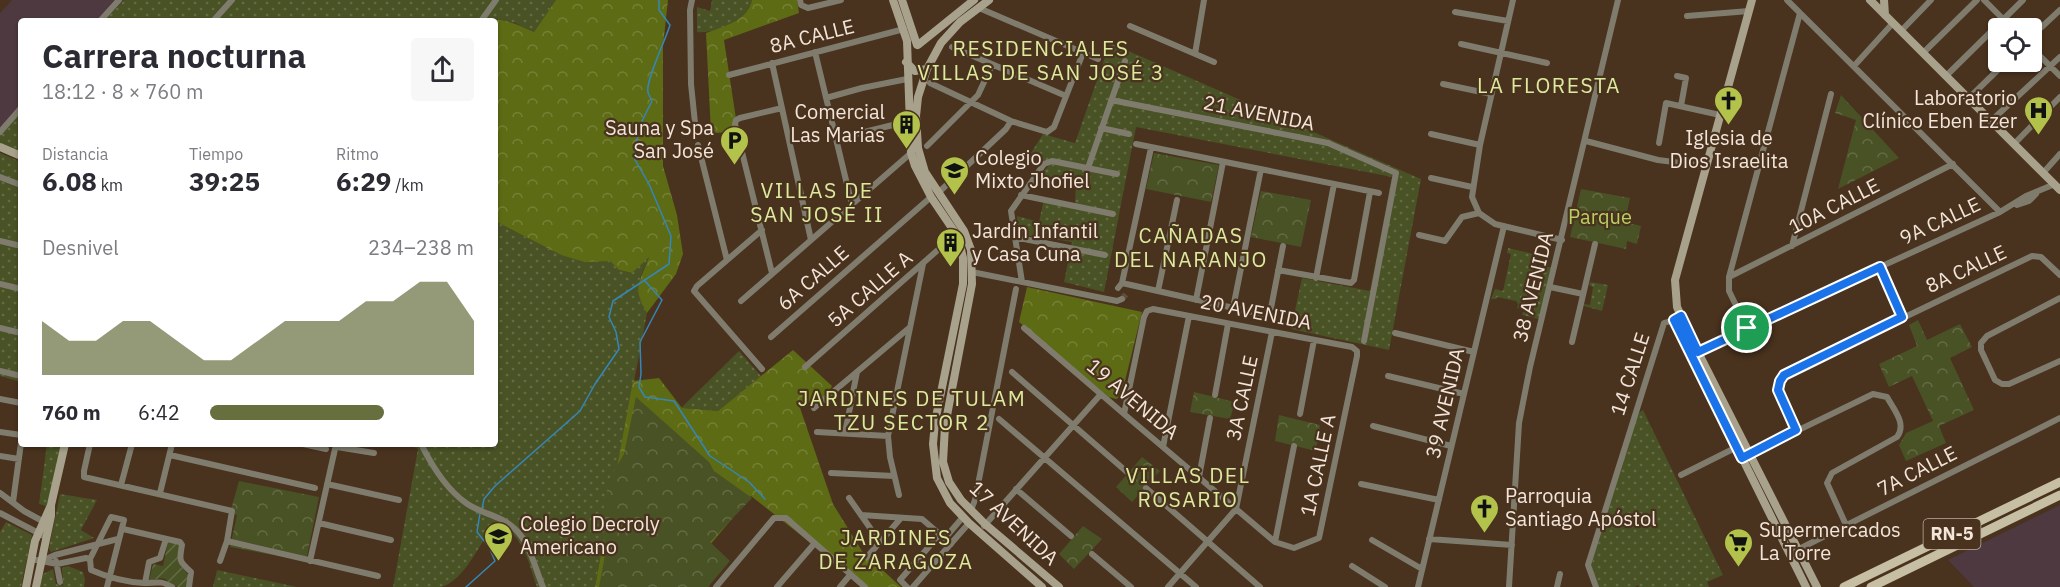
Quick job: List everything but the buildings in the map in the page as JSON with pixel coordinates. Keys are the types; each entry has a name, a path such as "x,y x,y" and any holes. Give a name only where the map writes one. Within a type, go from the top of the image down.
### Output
{"main road":[{"name":"17 AVENIDA","path":"893,0 907,40 911,153 915,166 956,234 963,258 963,284 933,444 937,478 950,503 966,520 1042,587"},
{"path":"902,0 918,45"},
{"path":"918,45 977,4 989,0"},
{"path":"1752,0 1675,280 1675,298 1678,318 1793,552 1806,587"},
{"path":"1884,0 1885,15"},
{"path":"1873,1 2057,187"},
{"path":"932,58 926,47 918,45 912,46 906,57 915,71 927,69 941,43 977,4"},
{"name":"17 AVENIDA","path":"927,69 917,107 918,148 934,195 964,231 971,250 972,272 972,284 945,426 943,462 949,482 970,510 1059,587"},
{"path":"0,147 18,155"},
{"path":"1695,353 1737,447 1746,456"},
{"path":"26,587 31,559 46,523 64,447"},
{"name":"RN-5","path":"1844,587 2060,482"},
{"name":"RN-5","path":"1871,587 2060,495"},
{"path":"36,587 41,561 42,535"},
{"path":"1793,552 1817,587"}],"street":[{"path":"103,18 119,0"},
{"path":"216,18 232,0"},
{"path":"483,18 496,0"},
{"path":"692,0 690,10 691,51 695,123"},
{"path":"800,0 804,7 841,0"},
{"path":"1195,54 1204,0"},
{"path":"1513,0 1480,145 1472,197 1479,213 1488,221 1562,240"},
{"name":"38 AVENIDA","path":"1509,587 1519,423 1530,367 1618,0"},
{"path":"1787,0 1953,165 2003,210"},
{"path":"1901,31 1931,0"},
{"path":"1923,53 1977,0"},
{"path":"1983,0 2002,18"},
{"path":"2004,18 2023,0"},
{"path":"977,4 1098,59"},
{"path":"2042,27 2060,10"},
{"path":"1687,16 1749,11"},
{"path":"1455,12 1508,21"},
{"path":"1747,328 1729,291 1729,277 1800,13"},
{"path":"1854,66 1893,23"},
{"path":"1130,26 1214,62"},
{"name":"8A CALLE","path":"729,75 904,29"},
{"path":"1946,76 1988,34"},
{"path":"1461,44 1548,63"},
{"path":"952,47 1066,96"},
{"path":"815,52 852,205"},
{"path":"930,83 1011,121 1042,132 1049,131 1054,127 1083,53"},
{"path":"1991,121 2060,57"},
{"path":"2042,58 2060,76"},
{"path":"1088,168 1125,61"},
{"path":"772,63 811,240"},
{"path":"927,146 978,94 992,65"},
{"path":"1969,98 1996,72"},
{"path":"1677,76 1686,78 1681,106"},
{"path":"826,98 908,79"},
{"path":"1443,84 1491,94"},
{"path":"1792,246 1831,94"},
{"path":"2014,144 2060,98"},
{"name":"21 AVENIDA","path":"1111,100 1328,143 1396,172 1364,341"},
{"path":"1659,143 1666,103 1720,115"},
{"path":"772,273 735,124 736,120 782,108"},
{"path":"0,132 18,111"},
{"path":"836,139 909,121"},
{"name":"6A CALLE","path":"771,337 934,195 1006,129 1011,121"},
{"path":"1101,128 1129,134"},
{"path":"1431,134 1480,145"},
{"path":"1586,141 1659,160 1705,166"},
{"path":"1136,144 1379,193"},
{"path":"698,146 727,260"},
{"path":"1151,147 1120,285 1132,285 1263,315 1271,308 1283,246"},
{"path":"741,301 911,153"},
{"path":"2043,172 2060,154"},
{"path":"1022,282 1011,215 1012,208 1048,162 1117,174"},
{"path":"1196,300 1223,162"},
{"name":"10A CALLE","path":"1729,277 1953,165"},
{"path":"1233,308 1261,169"},
{"path":"0,177 18,184"},
{"path":"1431,178 1472,187"},
{"path":"1316,278 1334,184"},
{"name":"9A CALLE","path":"1695,353 2003,210 2026,196 2057,187"},
{"path":"1278,270 1348,284 1353,281 1370,192"},
{"path":"1021,195 1113,214"},
{"path":"1158,291 1178,200"},
{"path":"1419,235 1445,241 1462,217 1479,213"},
{"name":"39 AVENIDA","path":"1418,587 1504,226"},
{"path":"762,230 694,291 762,369"},
{"name":"5A CALLE A","path":"805,367 956,234"},
{"path":"1014,237 1105,255"},
{"path":"0,241 18,245"},
{"path":"1572,342 1595,244"},
{"name":"8A CALLE","path":"1796,430 1778,390 1784,375 2032,256 2042,257 2060,275"},
{"path":"899,495 888,436 923,264"},
{"path":"1880,267 1902,317"},
{"path":"972,272 1111,296 1118,301 1125,296 1132,285"},
{"path":"0,284 18,288"},
{"path":"1550,287 1583,294"},
{"path":"970,510 975,500 1016,289"},
{"path":"2060,298 1987,336 1981,343 1981,350 1995,380 2002,384 2009,384 2060,361"},
{"name":"20 AVENIDA","path":"1124,414 1143,317 1147,311 1153,309 1352,347 1357,351"},
{"path":"1163,447 1189,316"},
{"name":"14 CALLE","path":"1596,587 1588,567 1664,324 1678,318"},
{"path":"1215,395 1228,324"},
{"path":"0,328 18,332"},
{"path":"814,408 910,328"},
{"name":"19 AVENIDA","path":"1024,328 1275,542"},
{"name":"3A CALLE","path":"1168,587 1236,509 1272,332"},
{"path":"1395,333 1474,352"},
{"path":"1300,414 1314,340"},
{"name":"1A CALLE A","path":"1275,542 1294,548 1319,538 1357,351"},
{"path":"0,371 18,375"},
{"path":"845,433 857,372"},
{"path":"1012,372 1127,472"},
{"path":"1388,376 1464,394"},
{"path":"979,532 1101,394"},
{"path":"1746,456 1873,394 1887,397 1902,424 1901,432 1897,437 1832,473 1827,483 1846,525"},
{"path":"0,399 18,402"},
{"path":"1199,477 1210,418"},
{"name":"7A CALLE","path":"1793,552 2060,418"},
{"path":"999,419 1196,587"},
{"path":"1373,426 1451,446"},
{"path":"0,432 18,435"},
{"path":"816,432 888,436"},
{"path":"1275,542 1294,446"},
{"path":"13,502 20,447"},
{"path":"89,447 84,477 232,511 227,541 220,561"},
{"path":"121,485 131,447"},
{"path":"160,494 171,447"},
{"path":"310,561 337,447 354,447 374,453"},
{"path":"423,447 432,466 447,485 466,503 516,529 526,542 543,587"},
{"path":"1681,475 1737,447"},
{"path":"170,455 315,488"},
{"path":"0,456 19,459"},
{"path":"831,473 894,476"},
{"path":"327,484 399,500"},
{"path":"1361,484 1439,500"},
{"path":"1146,488 1260,587"},
{"path":"1016,489 1071,536"},
{"path":"0,493 46,523"},
{"path":"849,498 880,542"},
{"path":"0,513 42,535"},
{"path":"25,527 32,515"},
{"path":"861,515 922,519 951,544"},
{"path":"107,587 108,578 118,539 123,529 124,520 111,517 90,559 91,570 108,578 115,577 144,583 157,581 172,587"},
{"path":"716,587 774,518 786,518 865,587"},
{"path":"867,556 901,518"},
{"path":"907,587 900,580 943,536 966,520"},
{"path":"913,587 951,544 966,520"},
{"path":"318,523 391,540"},
{"path":"123,529 180,542 182,545 180,558 192,575 189,587"},
{"path":"144,583 149,562 160,558 166,538"},
{"path":"41,561 68,551 118,539"},
{"path":"1429,539 1512,545"},
{"path":"1372,540 1422,569"},
{"path":"227,541 378,576"},
{"path":"777,587 814,544"},
{"path":"68,551 71,561"},
{"path":"1092,554 1131,587"},
{"path":"55,555 60,582"},
{"path":"31,559 57,564 90,559"},
{"path":"1352,566 1385,587"},
{"path":"1557,587 1560,574"},
{"path":"840,587 850,575"}],"shaded area":[{"path":"12,0 124,0 107,18 18,18 18,113 0,133 0,13"},
{"path":"2060,505 2060,587 1974,587 1948,560"}],"green space":[{"path":"124,0 556,0 534,32 498,18 107,18"},
{"path":"556,0 668,0 663,46 663,166 677,215 683,254 676,274 647,313 638,290 649,257 632,273 619,270 610,261 585,262 561,255 498,223 498,20 516,24 534,32"},
{"path":"712,0 752,0 744,14 730,25 713,31 697,32 697,7 710,11"},
{"path":"752,0 797,0 799,13 724,40 738,132 711,133 706,33 740,18"},
{"path":"1110,43 1421,179 1389,350 1291,329 1302,278 1370,291 1392,177 1136,127 1104,292 1064,282 1072,242 1018,234 1017,216 1039,222 1044,199 1075,206 1076,181 1040,176 1049,165 1031,153 1043,134 1075,143"},
{"path":"1841,95 1899,158 1838,189 1856,120 1835,113"},
{"path":"18,113 18,153 0,146 0,133"},
{"path":"0,153 18,161 18,381 0,376"},
{"path":"1154,153 1219,165 1211,202 1146,189"},
{"name":"Parque","path":"1581,189 1630,198 1625,222 1641,226 1637,244 1627,241 1626,249 1570,237"},
{"path":"1261,191 1311,200 1301,247 1251,237"},
{"path":"498,223 561,255 610,261 619,270 631,273 650,255 638,290 647,313 595,587 537,587 527,557 518,540 512,533 493,522 472,560 449,584 441,587 393,587 418,449 414,447 498,447"},
{"path":"1508,248 1538,255 1524,310 1517,308 1516,301 1497,297 1491,299 1495,289 1503,291 1511,254 1507,253"},
{"path":"1545,266 1552,268 1539,319 1522,315 1523,312 1533,313"},
{"path":"1590,282 1608,285 1602,311 1584,306 1584,304 1590,305 1593,287 1589,285"},
{"path":"1027,287 1142,312 1121,397 1116,399 1109,397 1019,322"},
{"path":"1918,320 1927,340 1960,324 1972,347 1950,358 1974,410 1939,426 1946,443 1906,461 1899,445 1906,433 1933,421 1912,376 1889,387 1879,364 1917,346 1909,325"},
{"path":"793,350 832,386 823,403 798,402 833,504 862,551 901,587 867,587 751,496 710,545 708,587 595,587 633,381 659,378 682,408 718,411"},
{"path":"739,351 761,376 718,411 681,408"},
{"path":"1194,392 1235,402 1230,419 1190,412"},
{"path":"636,397 709,462 714,471 752,498 710,542 730,561 708,587 599,587 605,555 603,512 609,479 624,454"},
{"path":"1643,410 1723,575 1707,582 1709,587 1639,587 1638,585 1635,587 1599,587 1591,566 1637,414"},
{"path":"1279,415 1320,425 1316,451 1275,441"},
{"path":"47,447 61,447 49,507 39,504"},
{"path":"1142,457 1160,471 1132,502 1116,487"},
{"path":"239,481 319,497 306,561 230,547 237,515 230,513"},
{"path":"60,494 97,500 81,530 94,538 51,552 49,549"},
{"path":"6,522 32,535 21,587 0,587 0,532"},
{"path":"1083,526 1102,539 1074,569 1059,554"},
{"path":"168,542 181,545 178,561 190,578 188,587 178,587 163,579 149,581 153,564 163,566"},
{"path":"68,566 83,572 84,587 40,587 43,574 53,569 56,584 63,586 62,568"},
{"path":"217,570 297,587 213,587"}],"waterway":[{"path":"482,509 484,499 495,486 580,411 619,349 616,332 609,317 613,301 669,264 671,236 649,184 634,158 639,127 652,101 648,94 650,79 670,25 659,10 659,0"},
{"path":"645,281 662,300 640,342 639,387 645,397 674,401 710,456 749,482 765,499"},
{"path":"466,587 495,561 489,547 477,532 480,513"}],"tunnel":[{"path":"1122,299 1127,293"}],"place":[{"name":"Iglesia de Dios Israelita","path":"1729,126"},
{"name":"Laboratorio Clínico Eben Ezer","path":"2038,136"},
{"name":"Comercial Las Marias","path":"906,150"},
{"name":"Sauna y Spa San José","path":"735,166"},
{"name":"Colegio Mixto Jhofiel","path":"954,196"},
{"name":"Jardín Infantil y Casa Cuna","path":"951,268"},
{"name":"Parroquia Santiago Apóstol","path":"1484,534"},
{"name":"Colegio Decroly Americano","path":"499,562"},
{"name":"Supermercados La Torre","path":"1738,568"}],"district":[{"name":"RESIDENCIALES VILLAS DE SAN JOSÉ 3","path":"1041,61"},
{"name":"LA FLORESTA","path":"1549,86"},
{"name":"VILLAS DE SAN JOSÉ II","path":"817,203"},
{"name":"CAÑADAS DEL NARANJO","path":"1191,248"},
{"name":"JARDINES DE TULAM TZU SECTOR 2","path":"912,411"},
{"name":"VILLAS DEL ROSARIO","path":"1188,488"},
{"name":"JARDINES DE ZARAGOZA","path":"896,550"}],"route":[{"path":"1880,267 1902,317 1784,375 1778,390 1796,430 1742,458 1674,320 1681,316 1698,352 1747,328 1880,267"}]}
